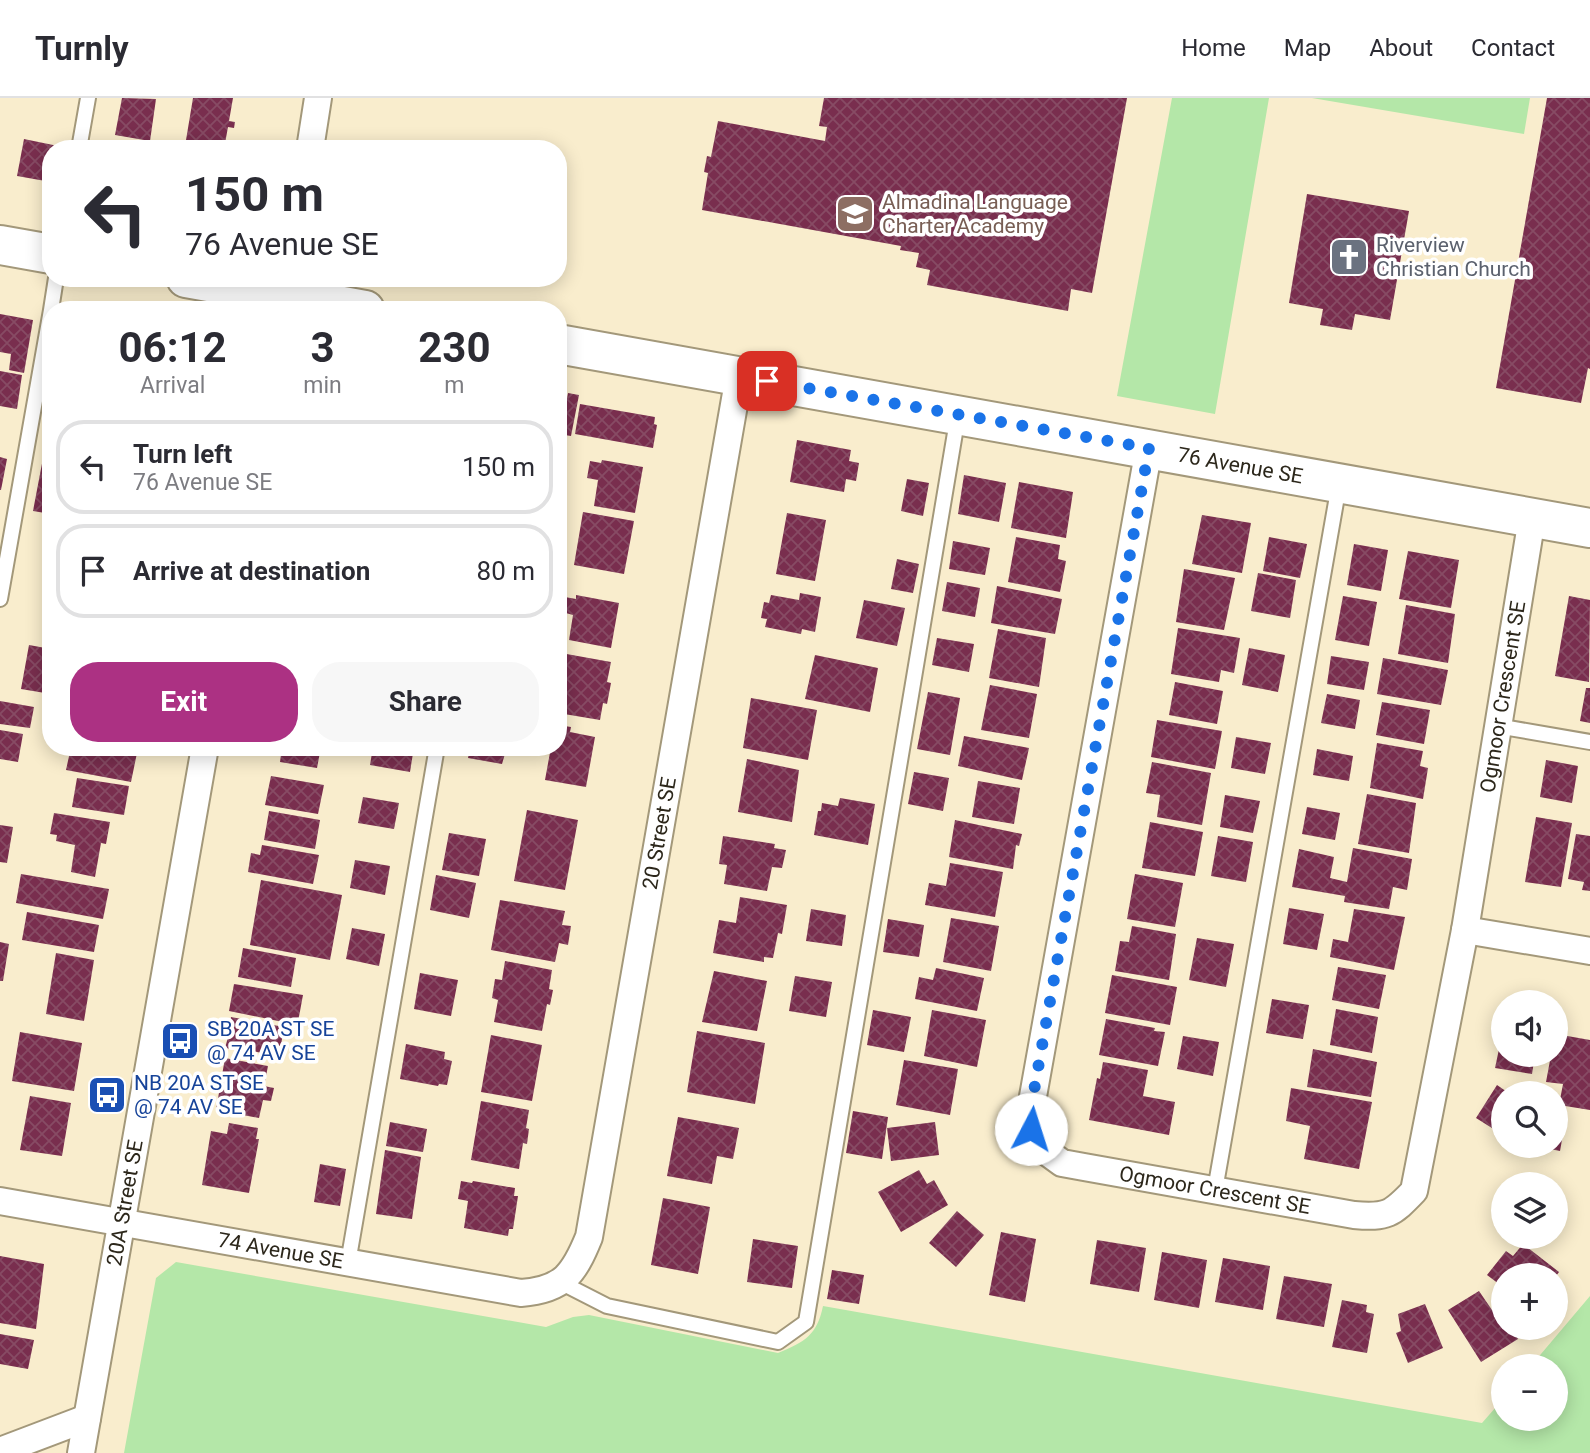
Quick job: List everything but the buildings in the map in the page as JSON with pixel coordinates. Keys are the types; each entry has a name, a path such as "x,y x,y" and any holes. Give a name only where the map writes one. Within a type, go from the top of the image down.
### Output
{"street":[{"path":"311,140 318,98"},
{"path":"0,245 42,252"},
{"path":"241,287 319,301"},
{"name":"76 Avenue SE","path":"567,346 1590,528"},
{"name":"20 Street SE","path":"560,1282 571,1274 578,1264 589,1237 739,376"},
{"name":"Ogmoor Crescent SE","path":"1149,448 1032,1102 1031,1129 1040,1147 1062,1163 1354,1216 1378,1217 1398,1209 1414,1191 1417,1180 1465,930 1532,517"},
{"name":"20A Street SE","path":"81,1453 203,756"},
{"path":"1465,930 1590,951"},
{"name":"74 Avenue SE","path":"0,1201 521,1293 548,1288 560,1282"},
{"path":"0,1451 87,1419"}],"lane":[{"path":"81,140 88,98"},
{"path":"0,599 42,361"},
{"path":"560,1282 607,1306 778,1342 806,1322 958,415"},
{"path":"1215,1190 1340,484"},
{"path":"1497,726 1590,742"},
{"path":"348,1263 435,756"}],"green space":[{"path":"1172,98 1269,98 1215,414 1117,396"},
{"path":"1312,98 1530,98 1524,134"},
{"path":"176,1262 546,1327 573,1317 589,1315 778,1353 803,1341 813,1331 823,1306 1482,1423 1491,1413 1491,1431 1568,1431 1568,1354 1541,1354 1553,1340 1568,1340 1568,1322 1590,1296 1590,1453 124,1453 156,1278"}],"place":[{"name":"Almadina Language Charter Academy","path":"855,214"},
{"name":"Riverview Christian Church","path":"1349,257"},
{"name":"SB 20A ST SE @ 74 AV SE","path":"180,1041"},
{"name":"NB 20A ST SE @ 74 AV SE","path":"107,1095"}],"route":[{"path":"767,381 1149,448 1032,1102 1031,1129"}]}
